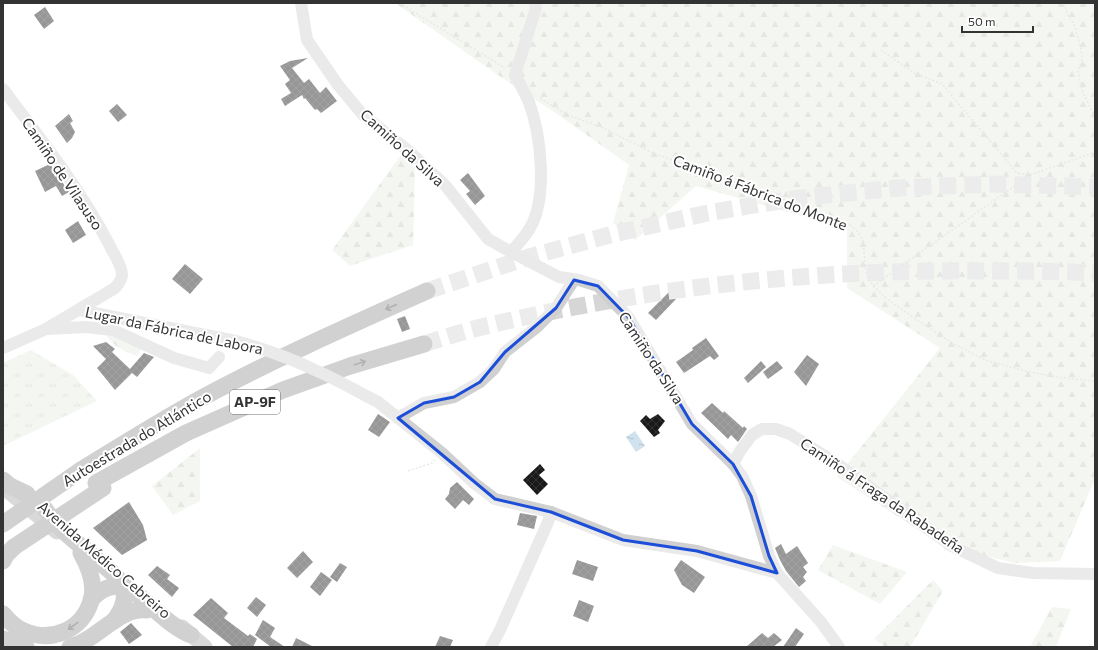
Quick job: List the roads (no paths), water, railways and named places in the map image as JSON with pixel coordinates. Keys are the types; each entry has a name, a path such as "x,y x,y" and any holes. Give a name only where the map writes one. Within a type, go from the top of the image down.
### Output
{"highway":[{"name":"Autoestrada do Atlántico","path":"3,524 77,468 200,399 258,369 427,291"},
{"name":"AP-9F","path":"8,545 99,486 283,390 350,366 424,344"},
{"path":"3,514 77,468"},
{"path":"3,480 10,486 27,494"},
{"path":"45,509 51,519 118,579 123,587 124,604 114,621"},
{"path":"3,561 8,545"},
{"path":"82,553 90,571 92,586 91,600"},
{"path":"3,614 10,623 23,631 36,635 63,633 77,624 91,600 97,593 113,586 123,587 132,590 192,641"},
{"path":"70,647 75,646 89,638 114,621 134,610 147,610"},
{"path":"3,639 26,647"}],"main road":[{"name":"Avenida Médico Cebreiro","path":"3,473 192,641"},
{"name":"Avenida Médico Cebreiro","path":"3,486 123,587 147,610 192,641 205,647"}],"street":[{"name":"Camiño da Silva","path":"301,3 307,40 338,85 363,115 410,152 445,185 488,239 559,277 598,286 628,318 692,424 733,464 742,476 751,496 769,556 777,573 821,622 839,647"},
{"path":"511,252 530,228 538,204 541,176 538,140 529,102 515,75 536,8 535,3"},
{"name":"Camiño de Vilasuso","path":"3,89 62,168 100,226 119,265 122,275 120,282 115,288 79,310"},
{"path":"398,418 424,403 454,397 480,382 494,369 505,352 537,326 556,308 574,280"},
{"name":"Lugar da Fábrica de Labora","path":"3,348 46,329 79,310 236,341 303,364 378,402 442,453 474,483 495,499 551,512 623,540 697,551 777,573"},
{"path":"46,329 86,327 113,330 174,358 209,368 219,357"},
{"name":"Camiño á Fraga da Rabadeña","path":"733,464 740,451 752,435 762,429 776,429 790,434 836,463 952,546 998,568 1032,572 1095,574"},
{"path":"491,647 500,630 548,522 551,512"}],"water":[{"path":"635,431 645,446 636,452 626,437"}],"tunnel":[{"path":"427,291 529,257 613,234 708,213 760,204 808,197 897,188 992,184 1095,187"},
{"path":"424,344 482,327 612,300 735,283 797,277 921,271 1039,271 1095,273"}]}
